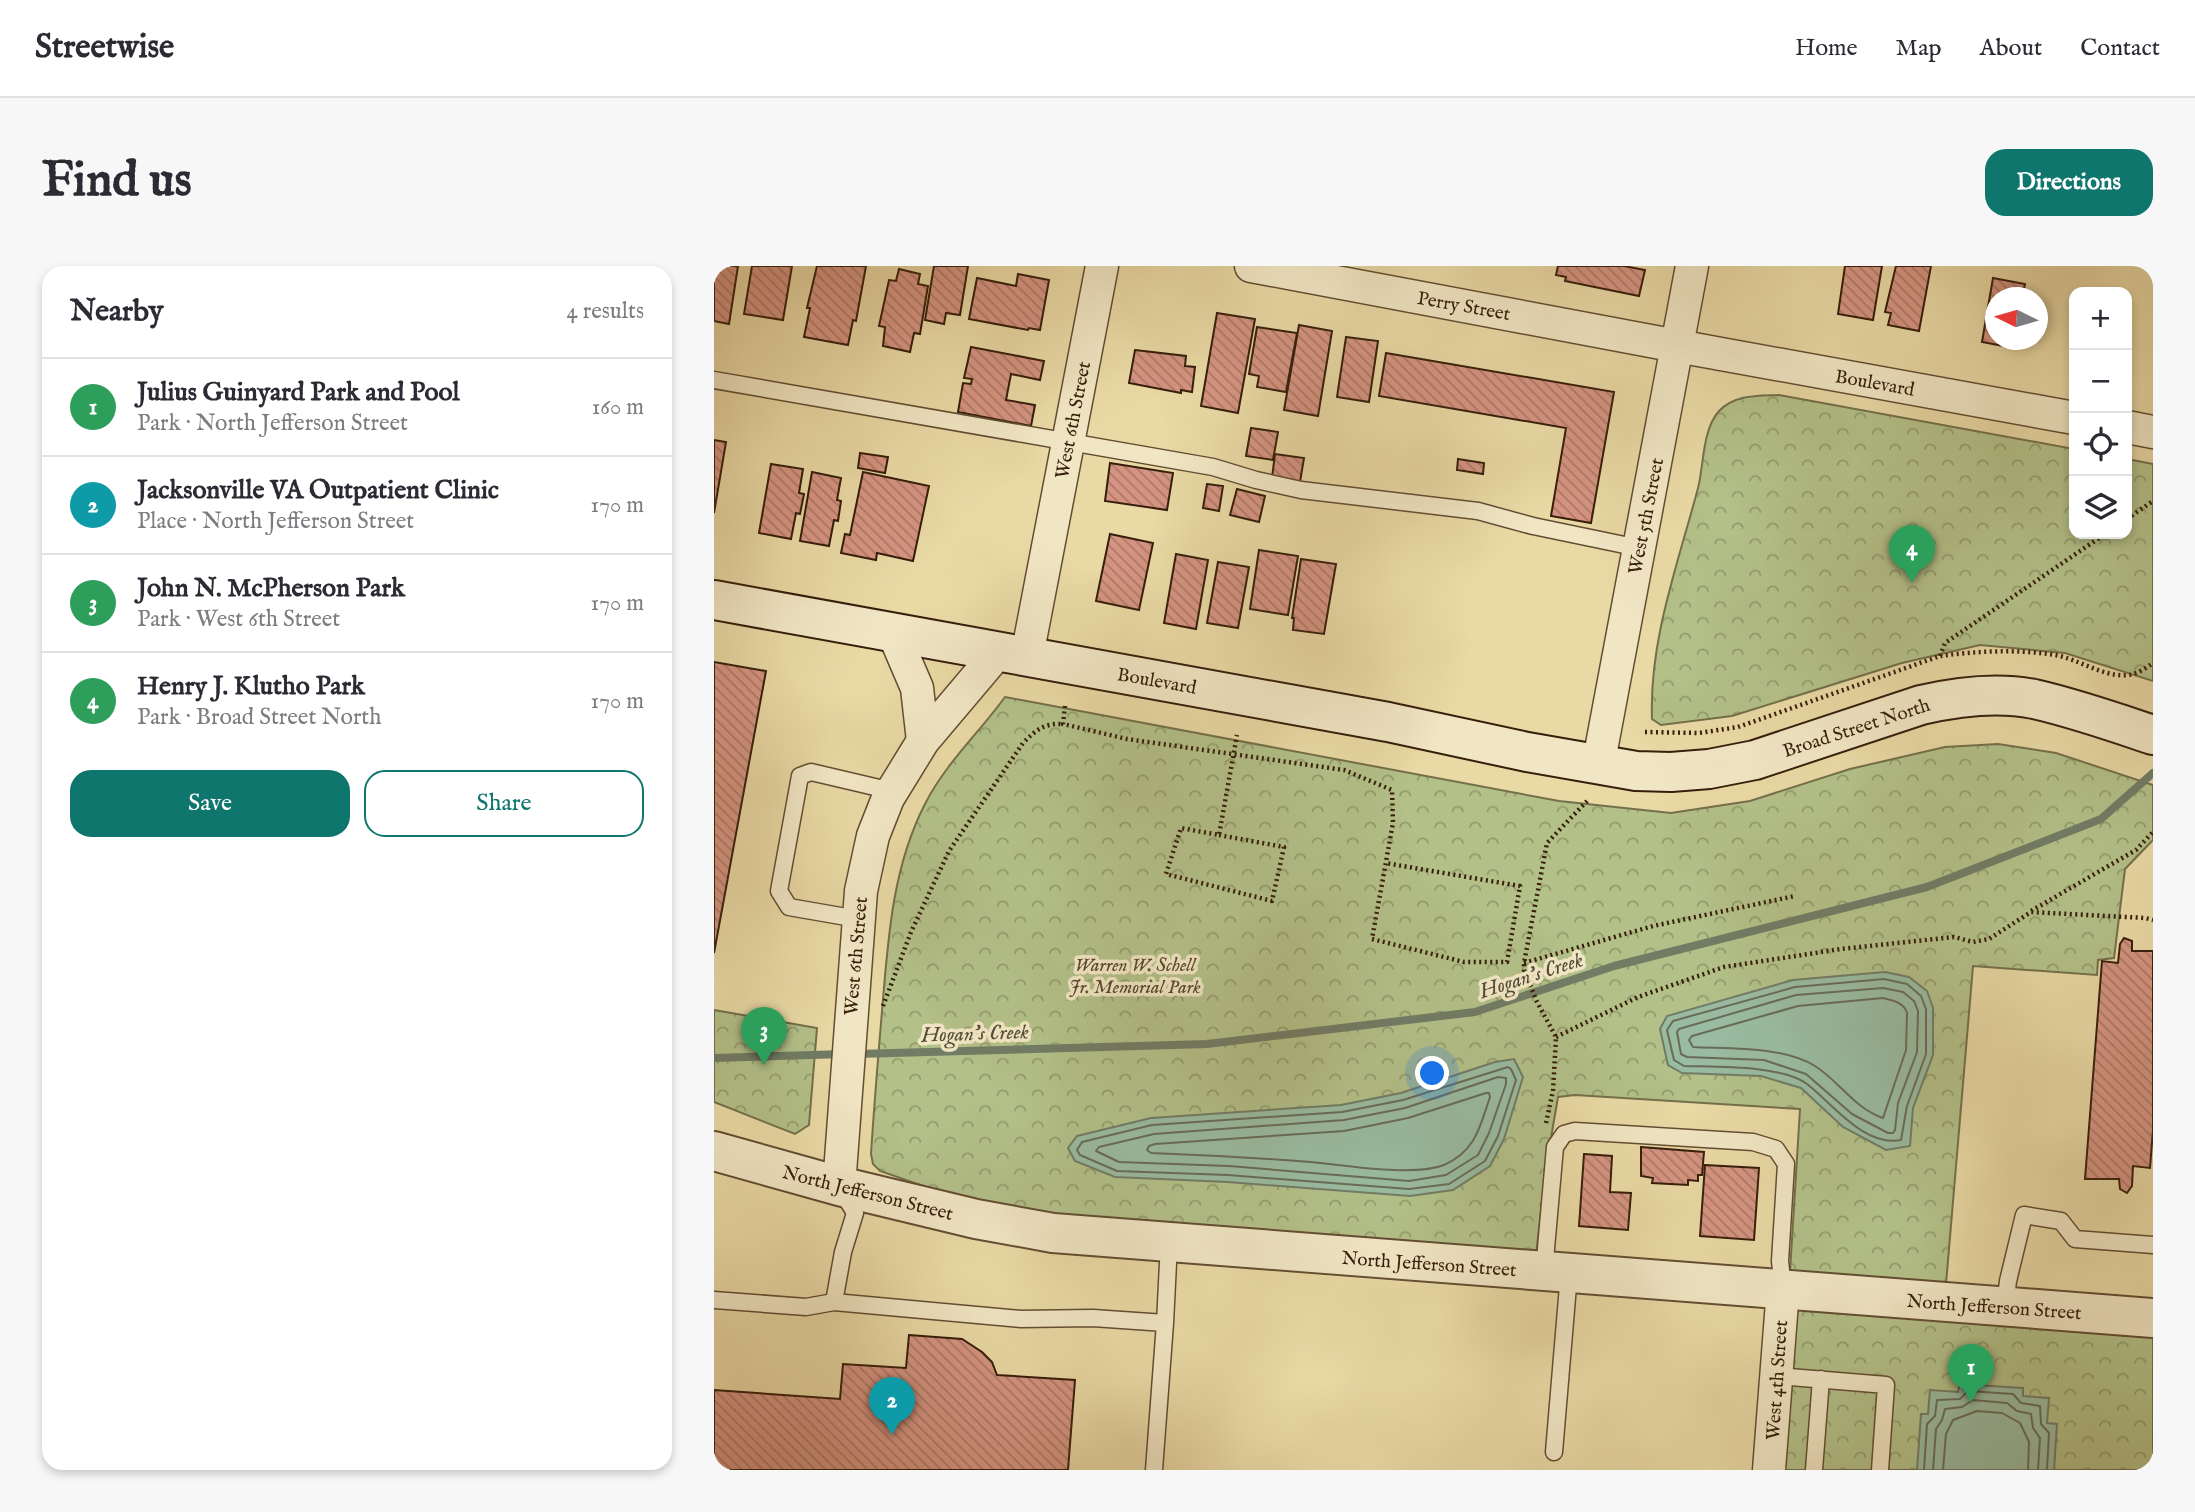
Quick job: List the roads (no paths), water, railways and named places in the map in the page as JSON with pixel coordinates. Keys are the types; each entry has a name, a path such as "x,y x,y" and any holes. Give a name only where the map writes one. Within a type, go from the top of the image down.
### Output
{"street":[{"name":"West 6th Street","path":"839,1185 858,919 866,862 873,836 892,791 923,741 1013,654 1067,443 1102,266"},
{"name":"Perry Street","path":"1251,266 1676,346"},
{"name":"West 5th Street","path":"1593,783 1692,266"},
{"name":"Boulevard","path":"1676,346 2069,417"},
{"path":"2132,428 2153,432"},
{"name":"Boulevard","path":"714,600 1388,722 1593,783"},
{"path":"893,632 917,688 923,741"},
{"name":"Broad Street North","path":"1593,783 1660,772 1709,769 1755,760 1941,700 1979,697 2032,698 2141,731"},
{"name":"North Jefferson Street","path":"714,1151 976,1219 1053,1233 2153,1318"},
{"name":"West 4th Street","path":"1769,1470 1783,1289"}],"lane":[{"path":"714,380 1213,467 1301,490 1478,510 1533,526 1639,548"},
{"path":"858,919 789,907 779,891 800,776 811,772 892,791"},
{"path":"1554,1452 1555,1147 1564,1134 1575,1131 1753,1142 1776,1149 1786,1164 1780,1261 1783,1289"},
{"path":"834,1302 843,1252 855,1213 839,1185"},
{"path":"2005,1307 2008,1281 2024,1214 2061,1221 2075,1240 2153,1245"},
{"path":"1154,1470 1169,1243"},
{"path":"714,1300 806,1307 834,1302 1021,1319 1093,1318 1165,1323"},
{"path":"1777,1376 1886,1385 1880,1470"},
{"path":"1814,1470 1821,1379"}],"water":[{"path":"1885,972 1909,977 1927,991 1933,1008 1933,1055 1913,1108 1910,1146 1886,1150 1843,1127 1801,1088 1761,1076 1682,1073 1668,1065 1660,1029 1667,1016 1793,980"},
{"path":"1514,1059 1523,1077 1504,1139 1490,1166 1453,1190 1410,1196 1228,1182 1115,1177 1075,1161 1068,1148 1077,1136 1151,1118 1341,1105 1401,1093 1495,1062"},
{"path":"1960,1384 2023,1388 2023,1396 2049,1398 2047,1423 2057,1424 2054,1470 1917,1470 1921,1414 1928,1414 1930,1390 1958,1392"}],"waterway":[{"name":"Hogan's Creek","path":"857,1054 1207,1044 1475,1012 1614,966 1927,887 2101,819 2153,773"},
{"name":"Hogan's Creek","path":"714,1058 844,1054"}],"place":[{"name":"Henry J. Klutho Park","path":"1912,583"},
{"name":"John N. McPherson Park","path":"764,1065"},
{"name":"Julius Guinyard Park and Pool","path":"1971,1402"},
{"name":"Jacksonville VA Outpatient Clinic","path":"892,1435"}],"park label":[{"name":"Warren W. Schell Jr. Memorial Park","path":"1135,975"}]}
